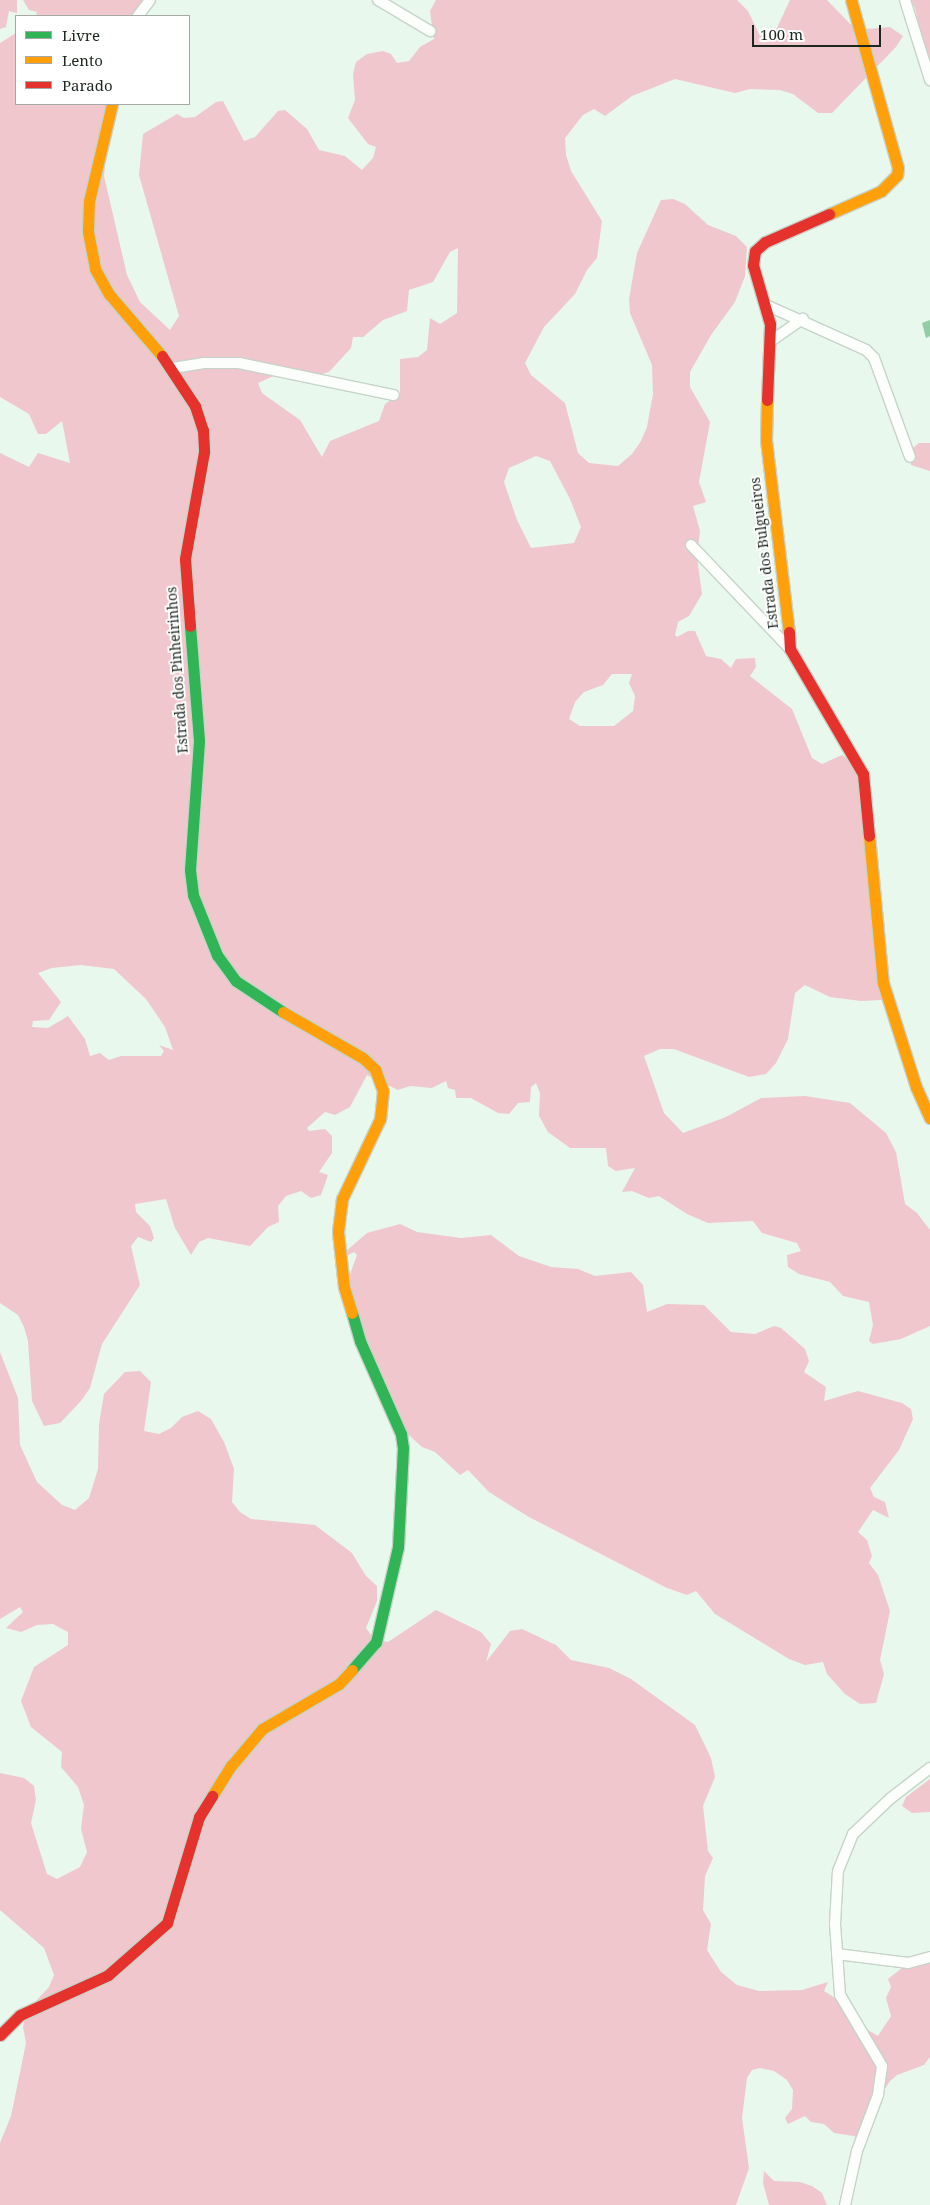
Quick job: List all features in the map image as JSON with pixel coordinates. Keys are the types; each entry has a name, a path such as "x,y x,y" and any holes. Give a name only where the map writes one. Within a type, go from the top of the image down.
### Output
{"street":[{"path":"139,15 150,0"},
{"path":"378,0 430,31"},
{"name":"Estrada dos Bulgueiros","path":"851,0 898,168 897,175 881,191 765,242 755,251 752,258 766,305 771,341 766,440 787,594 790,649 863,774 883,983 916,1087 930,1118"},
{"path":"905,0 930,80"},
{"name":"Estrada dos Pinheirinhos","path":"0,2035 20,2015 108,1975 167,1923 199,1817 231,1766 262,1728 339,1684 376,1642 398,1547 403,1448 401,1434 360,1340 344,1287 338,1232 342,1199 380,1119 381,1080 363,1058 260,999 236,981 217,955 191,882 200,741 185,559 204,452 202,430 195,406 173,368 109,294 95,269 88,232 88,202 112,105"},
{"path":"766,305 803,319 854,343 874,358 910,457"},
{"path":"771,341 803,319"},
{"path":"173,368 203,363 239,363 394,395"},
{"path":"691,545 790,649"},
{"path":"845,2205 857,2151 878,2095 882,2066 840,1995 837,1954 838,1871 853,1834 891,1798 930,1768"},
{"path":"837,1954 908,1963 930,1957"}],"shaded area":[{"path":"0,0 17,0 17,13 9,11 6,27 0,29"},
{"path":"23,0 151,0 141,15 36,15 37,12 29,10"},
{"path":"436,0 737,0 748,11 760,36 775,32 790,0 827,0 856,30 890,27 903,36 896,47 832,113 818,113 793,94 780,90 750,89 735,93 675,79 632,96 605,116 594,109 583,115 565,138 566,155 571,171 602,221 597,258 587,270 575,294 544,327 525,363 531,375 565,403 578,453 589,463 618,466 632,454 641,441 647,427 653,394 652,365 630,313 629,299 637,253 661,200 673,199 685,204 708,225 736,236 747,247 745,276 735,302 711,335 690,372 690,387 710,422 699,482 706,502 693,506 700,531 697,557 702,594 689,616 678,622 675,635 677,637 688,631 695,631 706,656 721,659 731,668 736,659 755,658 756,667 750,676 792,709 812,758 822,764 842,755 864,771 882,1000 861,1001 830,997 805,985 795,993 788,1039 776,1063 766,1074 749,1077 674,1049 660,1049 644,1056 664,1113 683,1133 726,1117 761,1098 805,1096 850,1103 886,1133 896,1152 905,1204 917,1213 930,1230 930,1326 901,1339 873,1344 869,1341 873,1325 869,1302 843,1296 830,1282 799,1274 788,1267 787,1255 801,1251 797,1243 762,1233 753,1221 708,1223 687,1214 659,1196 649,1198 632,1191 622,1192 635,1168 616,1171 608,1166 606,1148 570,1148 548,1132 539,1116 540,1093 536,1083 531,1087 530,1102 518,1103 509,1114 498,1113 471,1098 456,1098 455,1090 448,1088 446,1081 432,1088 410,1086 398,1090 367,1075 350,1107 335,1115 325,1112 307,1128 309,1131 325,1129 332,1136 332,1153 319,1172 328,1175 321,1195 311,1198 301,1191 286,1196 278,1206 279,1222 268,1227 250,1246 208,1238 199,1242 191,1255 175,1228 166,1199 135,1204 136,1212 150,1226 154,1238 151,1242 138,1237 131,1246 140,1285 102,1344 90,1388 81,1401 60,1423 44,1426 32,1401 28,1341 24,1327 18,1315 0,1303 0,453 29,467 38,453 70,463 62,421 46,434 38,434 29,414 0,397 0,43 15,34 15,105 111,105 104,176 127,275 140,302 170,330 179,316 139,175 143,134 177,114 184,118 195,117 216,102 223,101 244,141 255,137 278,111 285,110 307,129 319,150 345,156 362,170 373,158 376,147 368,144 348,118 355,100 353,74 356,62 367,54 383,51 391,54 397,63 409,61 420,47 434,39 430,11","holes":["458,248 457,313 440,324 430,318 427,350 418,357 400,359 400,394 385,404 379,421 330,441 322,457 300,420 262,393 258,383 280,373 318,375 329,372 351,348 353,337 363,337 383,320 407,311 409,290 433,282 450,252","536,456 550,461 570,499 581,527 574,543 531,548 517,520 504,482 509,468","612,674 632,674 629,683 635,696 633,711 614,726 580,726 569,719 575,702 584,692 603,685","81,965 114,969 146,999 165,1027 173,1050 159,1045 164,1051 161,1056 121,1056 109,1060 100,1053 90,1056 85,1039 68,1016 48,1028 32,1027 33,1021 49,1020 61,1002 38,973 52,968"]},
{"path":"911,0 930,0 930,75 915,8"},
{"path":"930,320 930,336 926,338 922,323"},
{"path":"919,443 930,443 930,471 911,465 909,451"},
{"path":"400,1224 417,1232 461,1238 491,1235 519,1256 551,1267 578,1269 595,1276 631,1272 643,1285 647,1312 667,1304 704,1305 731,1332 755,1334 774,1326 781,1328 805,1349 809,1361 804,1372 826,1387 824,1401 858,1391 902,1403 911,1409 913,1419 899,1450 870,1488 874,1497 885,1502 889,1518 873,1510 858,1532 867,1540 872,1556 869,1563 878,1575 890,1611 880,1660 884,1674 876,1703 860,1704 845,1694 827,1674 823,1662 805,1665 789,1659 715,1614 696,1591 687,1595 667,1588 529,1517 489,1492 468,1470 460,1475 435,1452 422,1447 399,1426 357,1314 349,1277 357,1255 354,1252 345,1257 345,1252 367,1233"},
{"path":"0,1352 18,1398 20,1445 37,1482 62,1505 75,1510 89,1498 98,1469 99,1424 104,1394 125,1372 140,1371 151,1382 144,1431 159,1434 171,1428 182,1417 198,1411 211,1419 224,1442 234,1469 232,1502 240,1512 251,1519 315,1525 352,1553 366,1576 377,1586 377,1601 366,1628 374,1639 388,1642 436,1610 481,1632 491,1644 486,1662 510,1631 522,1629 556,1645 571,1660 609,1668 631,1679 695,1725 711,1758 715,1777 703,1806 708,1851 713,1858 705,1876 703,1910 711,1924 707,1950 721,1972 737,1985 759,1991 802,1990 828,1982 824,1991 848,2006 868,2030 878,2036 891,2016 886,1998 891,1987 888,1979 902,1968 930,1961 930,2057 924,2065 897,2075 890,2081 875,2104 861,2141 854,2136 834,2133 824,2124 811,2122 805,2116 788,2124 785,2118 792,2109 793,2090 787,2080 774,2071 760,2068 752,2070 747,2078 742,2118 749,2168 736,2205 0,2205 0,2143 11,2116 26,2043 23,2027 26,2012 49,1987 54,1975 44,1948 0,1910 0,1773 24,1778 34,1786 36,1800 31,1823 47,1874 57,1879 80,1867 87,1852 81,1829 84,1805 78,1787 61,1767 62,1752 31,1727 21,1701 34,1667 68,1645 68,1632 53,1624 37,1625 21,1632 6,1628 23,1612 20,1607 0,1619"},
{"path":"930,1779 930,1812 912,1813 902,1806 906,1797"},
{"path":"764,2171 774,2181 800,2182 812,2186 822,2193 827,2205 769,2205 763,2183"}],"traffic: fast":[{"path":"190,626 199,741 190,870 193,895 217,955 236,981 283,1012"},
{"path":"352,1313 360,1341 401,1434 403,1448 398,1547 376,1642 352,1670"}],"traffic: slow":[{"path":"829,214 881,191 897,175 898,168 851,0"},
{"path":"112,105 89,201 88,232 95,269 109,294 162,356"},
{"path":"767,400 766,440 789,632"},
{"path":"869,836 883,983 916,1087 930,1118"},
{"path":"283,1012 363,1058 375,1069 383,1091 380,1119 342,1199 338,1232 344,1287 352,1313"},
{"path":"212,1796 231,1766 262,1729 339,1684 352,1670"}],"traffic: jam":[{"path":"767,400 770,324 753,265 755,251 765,242 829,214"},
{"path":"162,356 195,406 203,430 204,452 185,559 190,626"},
{"path":"789,632 790,649 863,774 869,836"},
{"path":"0,2035 20,2015 108,1975 167,1923 199,1817 212,1796"}]}
